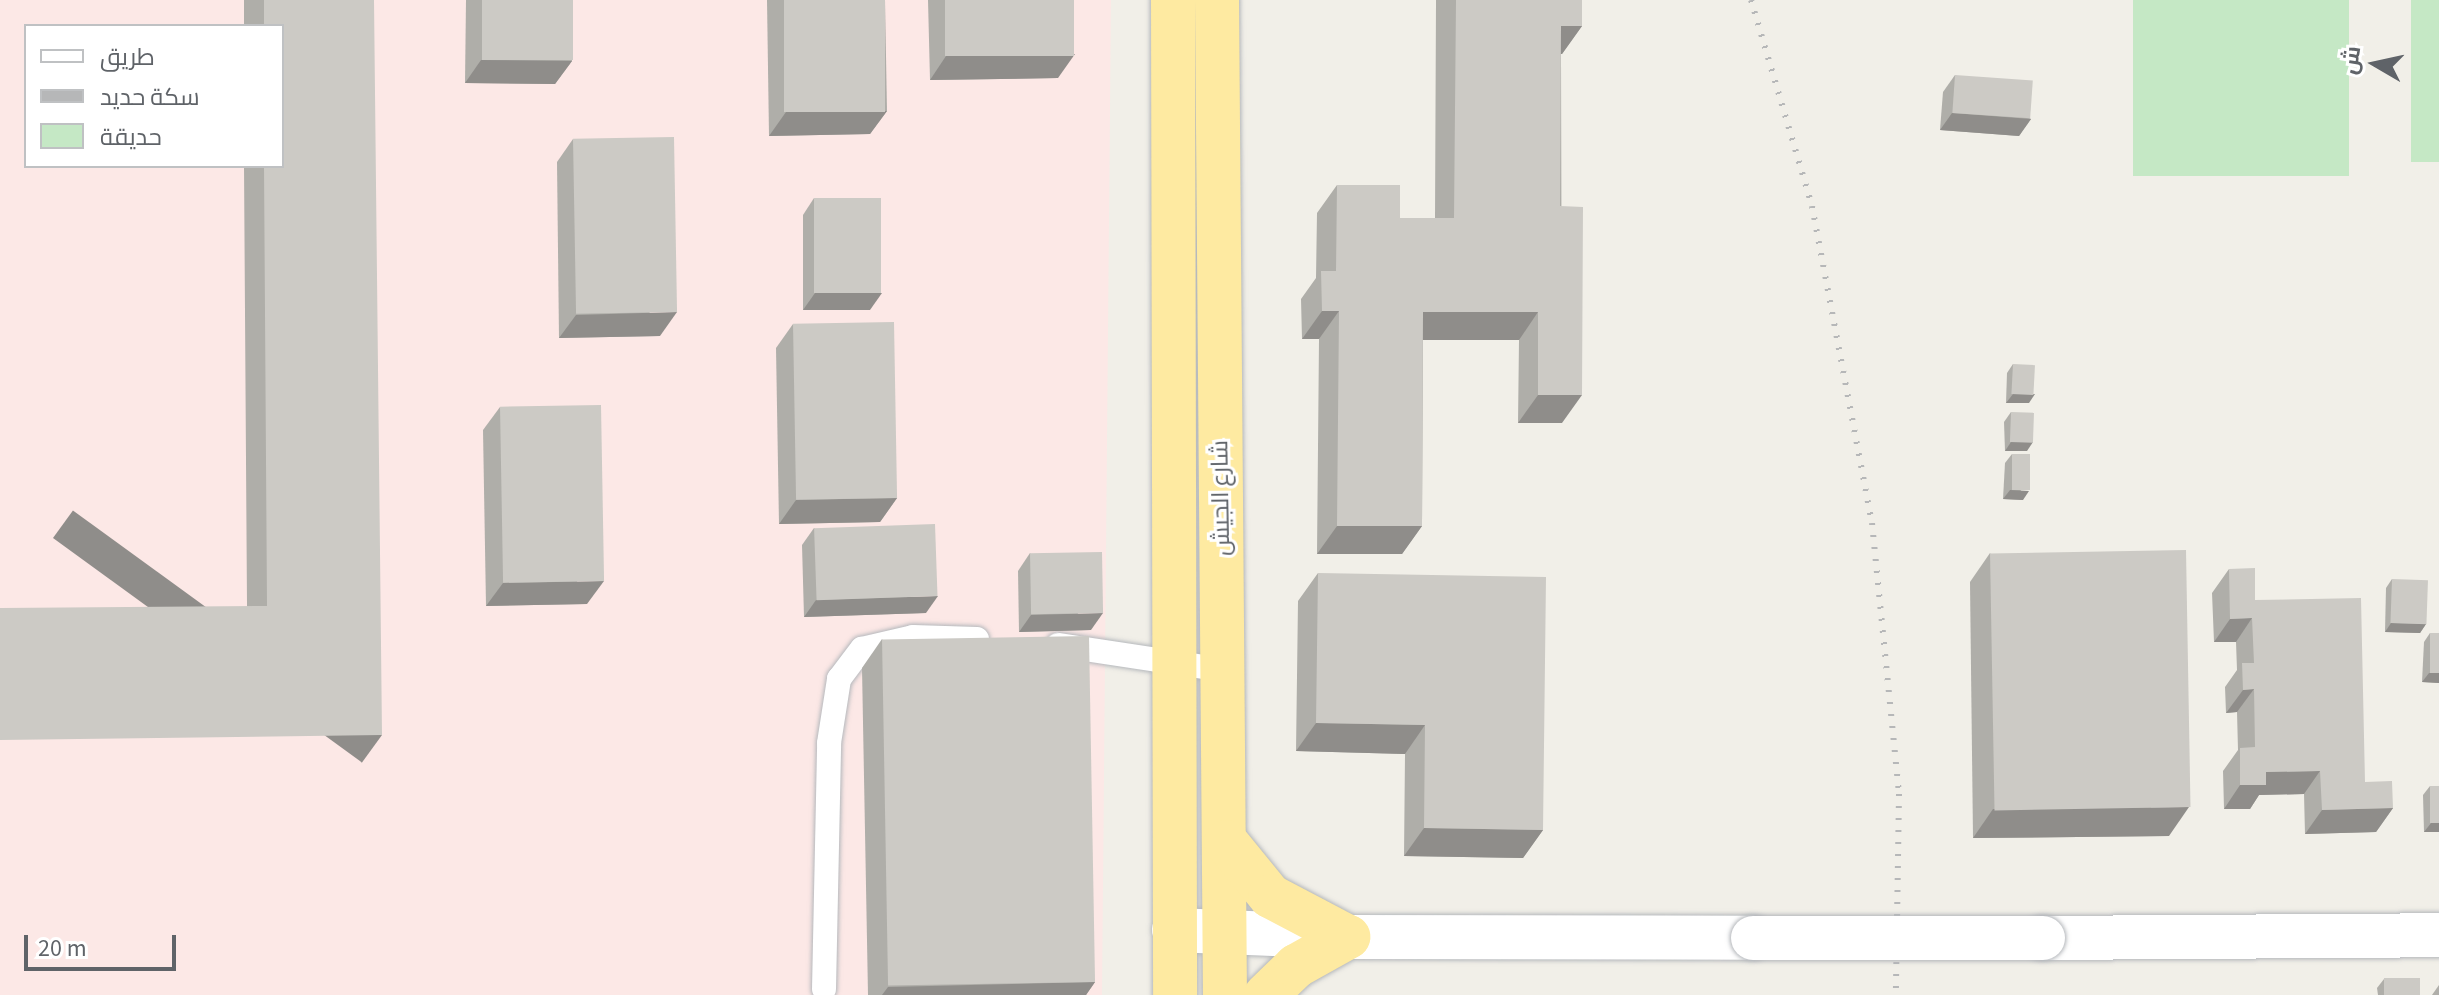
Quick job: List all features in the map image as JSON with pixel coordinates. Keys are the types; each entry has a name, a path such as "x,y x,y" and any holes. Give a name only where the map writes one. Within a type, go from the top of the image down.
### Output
{"highway":[{"name":"شارع الجيش","path":"1173,0 1175,995"},
{"name":"شارع الجيش","path":"1217,0 1225,995"},
{"path":"1226,842 1270,896 1348,937"},
{"path":"1266,995 1296,966 1348,937"}],"street":[{"path":"1174,930 1348,937 2439,935"}],"lane":[{"path":"824,989 829,743 839,679 862,649 913,637 1004,641"},
{"path":"1031,643 1174,666 1224,670"}],"shaded area":[{"path":"0,0 1111,0 1102,995 0,995"}],"green space":[{"path":"2133,0 2349,0 2349,176 2133,176"},
{"path":"2411,0 2439,0 2439,162 2411,162"}],"building":[{"path":"264,0 374,0 382,735 0,740 0,608 267,606 264,168 284,168 284,24 264,24"},
{"path":"482,0 573,0 573,60 482,60"},
{"path":"784,0 885,0 885,112 784,112"},
{"path":"945,0 1074,0 1074,56 945,56"},
{"path":"1456,0 1582,0 1582,26 1561,26 1560,206 1583,207 1582,395 1538,395 1538,312 1423,312 1422,526 1337,526 1339,311 1322,311 1321,271 1336,271 1337,185 1400,185 1400,218 1454,218"},
{"path":"1955,75 2033,80 2030,118 1952,113"},
{"path":"674,137 677,312 576,314 573,139"},
{"path":"814,198 881,198 881,293 814,293"},
{"path":"894,322 897,498 796,500 793,324"},
{"path":"2013,364 2035,365 2033,395 2011,394"},
{"path":"601,405 604,581 503,583 500,407"},
{"path":"2011,412 2034,413 2033,443 2010,442"},
{"path":"2012,454 2030,454 2030,490 2012,490"},
{"path":"935,524 938,596 817,600 814,528"},
{"path":"2186,550 2190,807 1995,810 1990,553"},
{"path":"1102,552 1103,613 1031,614 1030,553"},
{"path":"2255,568 2255,600 2361,598 2365,782 2392,781 2393,808 2322,810 2320,771 2266,772 2266,785 2240,785 2240,748 2255,747 2254,689 2243,690 2242,663 2254,663 2252,618 2230,619 2229,569"},
{"path":"1318,573 1546,577 1543,830 1424,828 1425,725 1316,723"},
{"path":"2392,579 2428,580 2426,624 2390,623"},
{"path":"2430,633 2439,633 2439,673 2430,673"},
{"path":"1089,636 1095,982 888,986 882,640"},
{"path":"2430,786 2439,786 2439,823 2430,823"},
{"path":"2384,978 2420,978 2420,995 2384,995"}],"railway":[{"path":"1751,0 1812,206 1872,523 1899,794 1896,995"}]}
